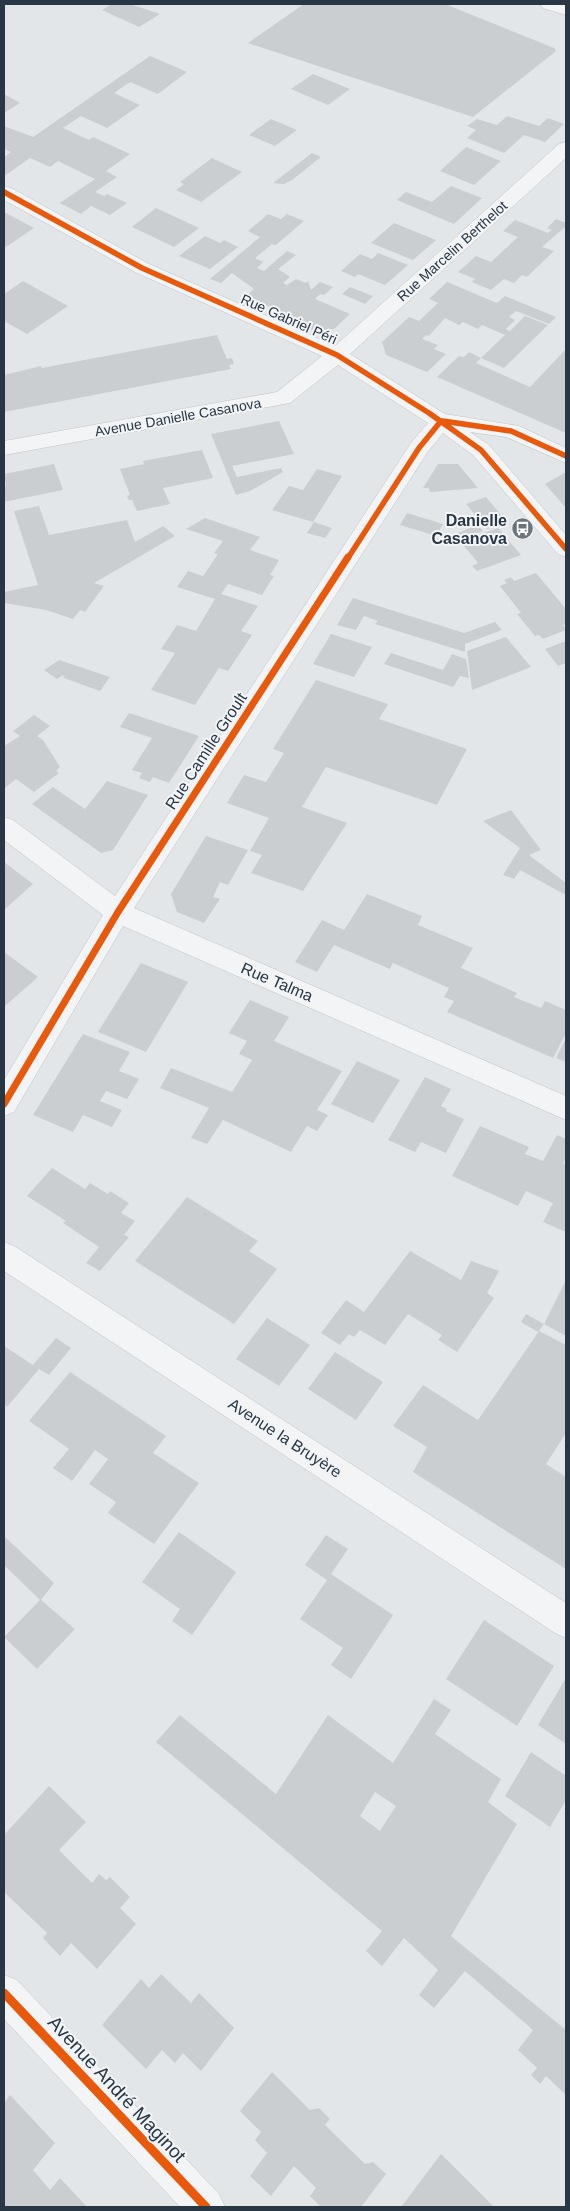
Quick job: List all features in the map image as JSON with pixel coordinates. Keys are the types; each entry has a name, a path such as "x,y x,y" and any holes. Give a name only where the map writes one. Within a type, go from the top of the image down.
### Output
{"street":[{"path":"549,4 566,10"},
{"name":"Rue Marcelin Berthelot","path":"337,355 559,165 566,148"},
{"name":"Rue Gabriel Péri","path":"4,192 142,268 337,355 441,421 511,431 566,456"},
{"name":"Avenue Danielle Casanova","path":"4,448 283,398 337,355"},
{"path":"441,421 481,450 566,549"},
{"name":"Rue Camille Groult","path":"4,1104 118,912 419,448 441,421"},
{"name":"Rue Talma","path":"4,827 118,912 566,1108"},
{"name":"Avenue la Bruyère","path":"4,1255 566,1622"},
{"name":"Avenue André Maginot","path":"4,1993 206,2207"}],"building":[{"path":"112,4 130,4 160,14 139,27 102,10"},
{"path":"304,4 445,4 554,48 556,51 473,117 248,43"},
{"path":"150,56 187,72 158,94 130,82 114,93 140,105 107,128 81,116 63,128 89,140 93,137 130,154 106,171 117,177 95,192 104,196 107,194 127,203 110,215 91,206 81,214 60,203 95,179 58,161 50,167 30,158 6,175 4,173 4,157 11,152 4,149 4,126 33,137"},
{"path":"313,74 350,89 328,105 291,89"},
{"path":"4,94 20,103 4,113"},
{"path":"507,116 539,126 548,118 564,124 545,142 524,135 504,153 467,138 476,130 467,126 477,119 497,125"},
{"path":"271,119 297,130 275,146 249,135"},
{"path":"466,147 501,161 474,185 440,171"},
{"path":"312,153 321,157 292,180 284,184 273,183"},
{"path":"212,158 242,172 201,202 176,190 184,184 180,182"},
{"path":"451,186 482,198 454,224 397,200 406,192 432,202"},
{"path":"156,208 199,228 174,247 132,227"},
{"path":"4,212 34,228 6,247 4,246"},
{"path":"268,214 281,219 287,214 304,221 276,245 272,244 255,258 263,262 257,268 264,271 287,251 296,255 278,269 290,277 283,283 287,285 296,279 306,283 308,281 311,290 320,282 333,287 324,295 320,294 315,299 350,314 334,329 314,331 281,317 283,314 266,305 261,303 258,306 243,299 254,289 232,273 221,283 210,279 260,237 248,231"},
{"path":"556,219 566,223 566,226 542,247 554,251 527,277 522,275 514,283 504,279 491,290 472,282 475,279 458,272 476,256 491,262 518,237 503,231 515,220 548,233 552,230 547,228"},
{"path":"394,223 436,240 413,260 371,243"},
{"path":"205,236 220,243 224,240 238,247 210,269 179,256"},
{"path":"378,253 408,265 385,285 358,274 355,277 341,271 360,254 372,259"},
{"path":"23,281 68,306 27,334 4,321 4,294"},
{"path":"447,282 497,303 505,296 556,317 549,324 516,311 509,317 515,320 506,329 510,331 525,316 548,325 504,368 481,358 505,335 482,325 478,329 463,322 459,325 445,318 429,336 426,335 422,339 438,345 434,349 446,354 427,372 386,355 382,342 409,317 419,321 438,303 429,299"},
{"path":"350,287 373,296 365,304 342,294"},
{"path":"217,335 227,359 232,358 234,364 229,365 231,369 4,412 4,375 41,366 42,368"},
{"path":"566,349 566,433 437,377 459,356 464,357 469,352 481,358 476,363 530,387"},
{"path":"279,421 294,454 232,466 237,477 281,468 283,472 250,491 236,495 211,434"},
{"path":"202,450 213,478 163,488 170,504 137,511 132,500 129,500 127,496 130,495 120,469 144,464 143,461"},
{"path":"54,464 63,490 4,502 4,487 6,486 4,474"},
{"path":"438,464 458,464 478,488 430,492 429,488 423,488"},
{"path":"317,469 342,476 313,522 272,510 289,486 303,490"},
{"path":"564,473 566,474 566,508 545,484"},
{"path":"486,497 507,522 487,529 466,504"},
{"path":"39,506 49,535 127,520 135,542 163,526 175,536 94,583 104,586 85,612 80,610 73,619 46,610 4,603 4,592 38,585 14,511"},
{"path":"407,513 443,524 436,536 400,525"},
{"path":"205,518 260,537 250,550 279,560 270,575 274,576 262,595 228,584 221,594 258,606 241,631 252,635 228,671 219,668 195,705 151,690 175,653 161,649 177,625 196,631 215,599 177,587 188,571 203,576 218,554 214,553 223,541 186,529"},
{"path":"314,522 332,528 325,538 307,533"},
{"path":"478,525 483,531 455,541 455,534"},
{"path":"498,528 521,555 477,571 472,566 478,563 460,541"},
{"path":"536,573 566,609 566,624 563,625 566,630 543,639 539,635 535,636 517,614 521,613 500,586 507,583 504,580 511,577 514,581"},
{"path":"353,598 464,633 495,622 502,630 465,644 465,652 375,624 378,621 364,616 356,630 337,625"},
{"path":"331,634 372,647 354,677 313,664"},
{"path":"506,637 531,667 472,690 467,651"},
{"path":"566,641 566,663 558,666 545,649"},
{"path":"391,653 443,670 452,654 466,659 469,678 460,676 453,687 384,664"},
{"path":"59,660 110,677 100,691 64,678 63,675 57,679 44,670"},
{"path":"316,680 388,704 379,719 467,749 437,805 326,767 302,807 347,823 303,891 251,873 262,855 250,851 269,818 227,803 244,775 266,782 284,753 273,749"},
{"path":"129,713 199,736 169,783 153,777 150,782 139,778 142,773 132,770 152,738 120,727"},
{"path":"34,715 50,726 37,736 43,740 60,767 56,771 59,773 34,792 16,779 5,788 4,746 20,736 13,731"},
{"path":"107,781 148,795 113,850 101,853 32,804 53,787 85,809"},
{"path":"511,810 541,850 529,855 566,883 566,895 520,870 514,879 503,875 520,848 483,821"},
{"path":"206,836 248,850 228,885 220,882 213,897 220,899 204,923 177,912 171,894"},
{"path":"4,862 33,884 4,910"},
{"path":"367,894 422,916 418,925 473,948 461,968 517,993 514,997 541,1008 545,1001 566,1010 566,1033 553,1058 447,1012 454,1001 444,997 449,988 393,963 390,969 334,945 317,972 295,962 322,920 344,930"},
{"path":"4,952 38,977 4,1007"},
{"path":"141,963 188,982 146,1052 98,1032"},
{"path":"250,1000 289,1017 274,1041 342,1071 317,1110 328,1115 317,1131 307,1126 291,1152 223,1120 207,1144 191,1138 209,1108 160,1088 171,1068 232,1092 252,1060 239,1054 247,1041 229,1033"},
{"path":"83,1034 130,1052 119,1071 139,1079 127,1099 106,1091 100,1101 122,1110 112,1127 83,1115 73,1132 33,1115"},
{"path":"566,1038 566,1062 556,1058"},
{"path":"357,1061 400,1080 373,1123 331,1104"},
{"path":"425,1077 451,1089 441,1106 447,1109 446,1111 464,1119 446,1153 421,1142 415,1152 388,1140"},
{"path":"480,1126 529,1147 525,1154 543,1161 557,1135 566,1139 566,1158 563,1163 566,1165 566,1232 543,1222 553,1203 526,1191 518,1206 452,1176"},
{"path":"52,1168 85,1189 90,1183 108,1194 110,1191 129,1203 121,1213 135,1221 124,1235 129,1237 100,1271 86,1263 99,1247 63,1223 66,1221 27,1196"},
{"path":"187,1197 258,1241 249,1251 277,1269 234,1324 135,1261"},
{"path":"410,1251 461,1280 471,1261 499,1271 487,1293 494,1298 457,1352 438,1340 442,1335 408,1314 385,1345 360,1330 354,1337 349,1334 340,1345 321,1333 346,1300 364,1312"},
{"path":"566,1280 566,1336 544,1324"},
{"path":"526,1314 544,1324 538,1332 521,1322"},
{"path":"267,1318 310,1345 279,1386 236,1359"},
{"path":"539,1331 566,1345 566,1433 546,1464 566,1477 566,1569 413,1472 427,1447 393,1426 423,1385 478,1420"},
{"path":"56,1338 71,1348 49,1375 39,1369 7,1407 4,1404 4,1346 33,1365"},
{"path":"335,1352 383,1382 356,1420 308,1389"},
{"path":"70,1372 166,1436 153,1453 199,1483 154,1544 108,1513 116,1502 89,1484 108,1459 95,1450 72,1481 53,1468 69,1449 29,1421"},
{"path":"179,1532 236,1572 192,1635 172,1621 180,1609 142,1582"},
{"path":"326,1535 348,1549 331,1574 393,1615 351,1679 331,1665 343,1648 300,1619 327,1580 305,1565"},
{"path":"4,1536 54,1583 41,1600 75,1629 37,1669 4,1637 40,1600 4,1565"},
{"path":"484,1620 554,1666 517,1726 446,1679"},
{"path":"566,1678 566,1744 538,1725"},
{"path":"434,1699 451,1710 435,1734 501,1779 488,1802 517,1824 451,1936 566,2030 566,2095 546,2076 540,2084 531,2075 537,2068 518,2050 533,2030 465,1971 434,2008 419,1995 438,1970 404,1938 382,1966 366,1951 382,1931 156,1742 180,1715 276,1794 328,1715 393,1763","holes":["375,1792 396,1806 380,1831 360,1816"]},
{"path":"531,1752 566,1776 566,1800 550,1827 505,1796"},
{"path":"49,1786 86,1822 59,1850 92,1883 99,1874 106,1880 110,1877 130,1897 120,1908 136,1924 97,1969 71,1943 60,1956 43,1938 47,1933 4,1892 4,1835"},
{"path":"161,1974 191,2003 199,1993 234,2028 201,2071 183,2053 175,2063 162,2050 146,2069 102,2025 141,1979 149,1988"},
{"path":"272,2072 310,2110 319,2108 330,2119 325,2125 365,2164 373,2162 386,2174 361,2207 321,2207 310,2196 316,2188 294,2166 271,2196 250,2176 267,2153 255,2140 261,2132 240,2111"},
{"path":"10,2095 55,2143 33,2170 50,2190 60,2178 87,2207 4,2207 4,2103"},
{"path":"441,2154 494,2207 401,2207"}],"cycle path":[{"path":"4,192 142,268 337,355 429,413 481,450 566,549"},
{"path":"4,1104 118,912 419,448 441,421"},
{"path":"443,421 511,431 566,456"},
{"path":"4,1993 206,2207"}],"place":[{"name":"Danielle Casanova","path":"523,529"}]}
